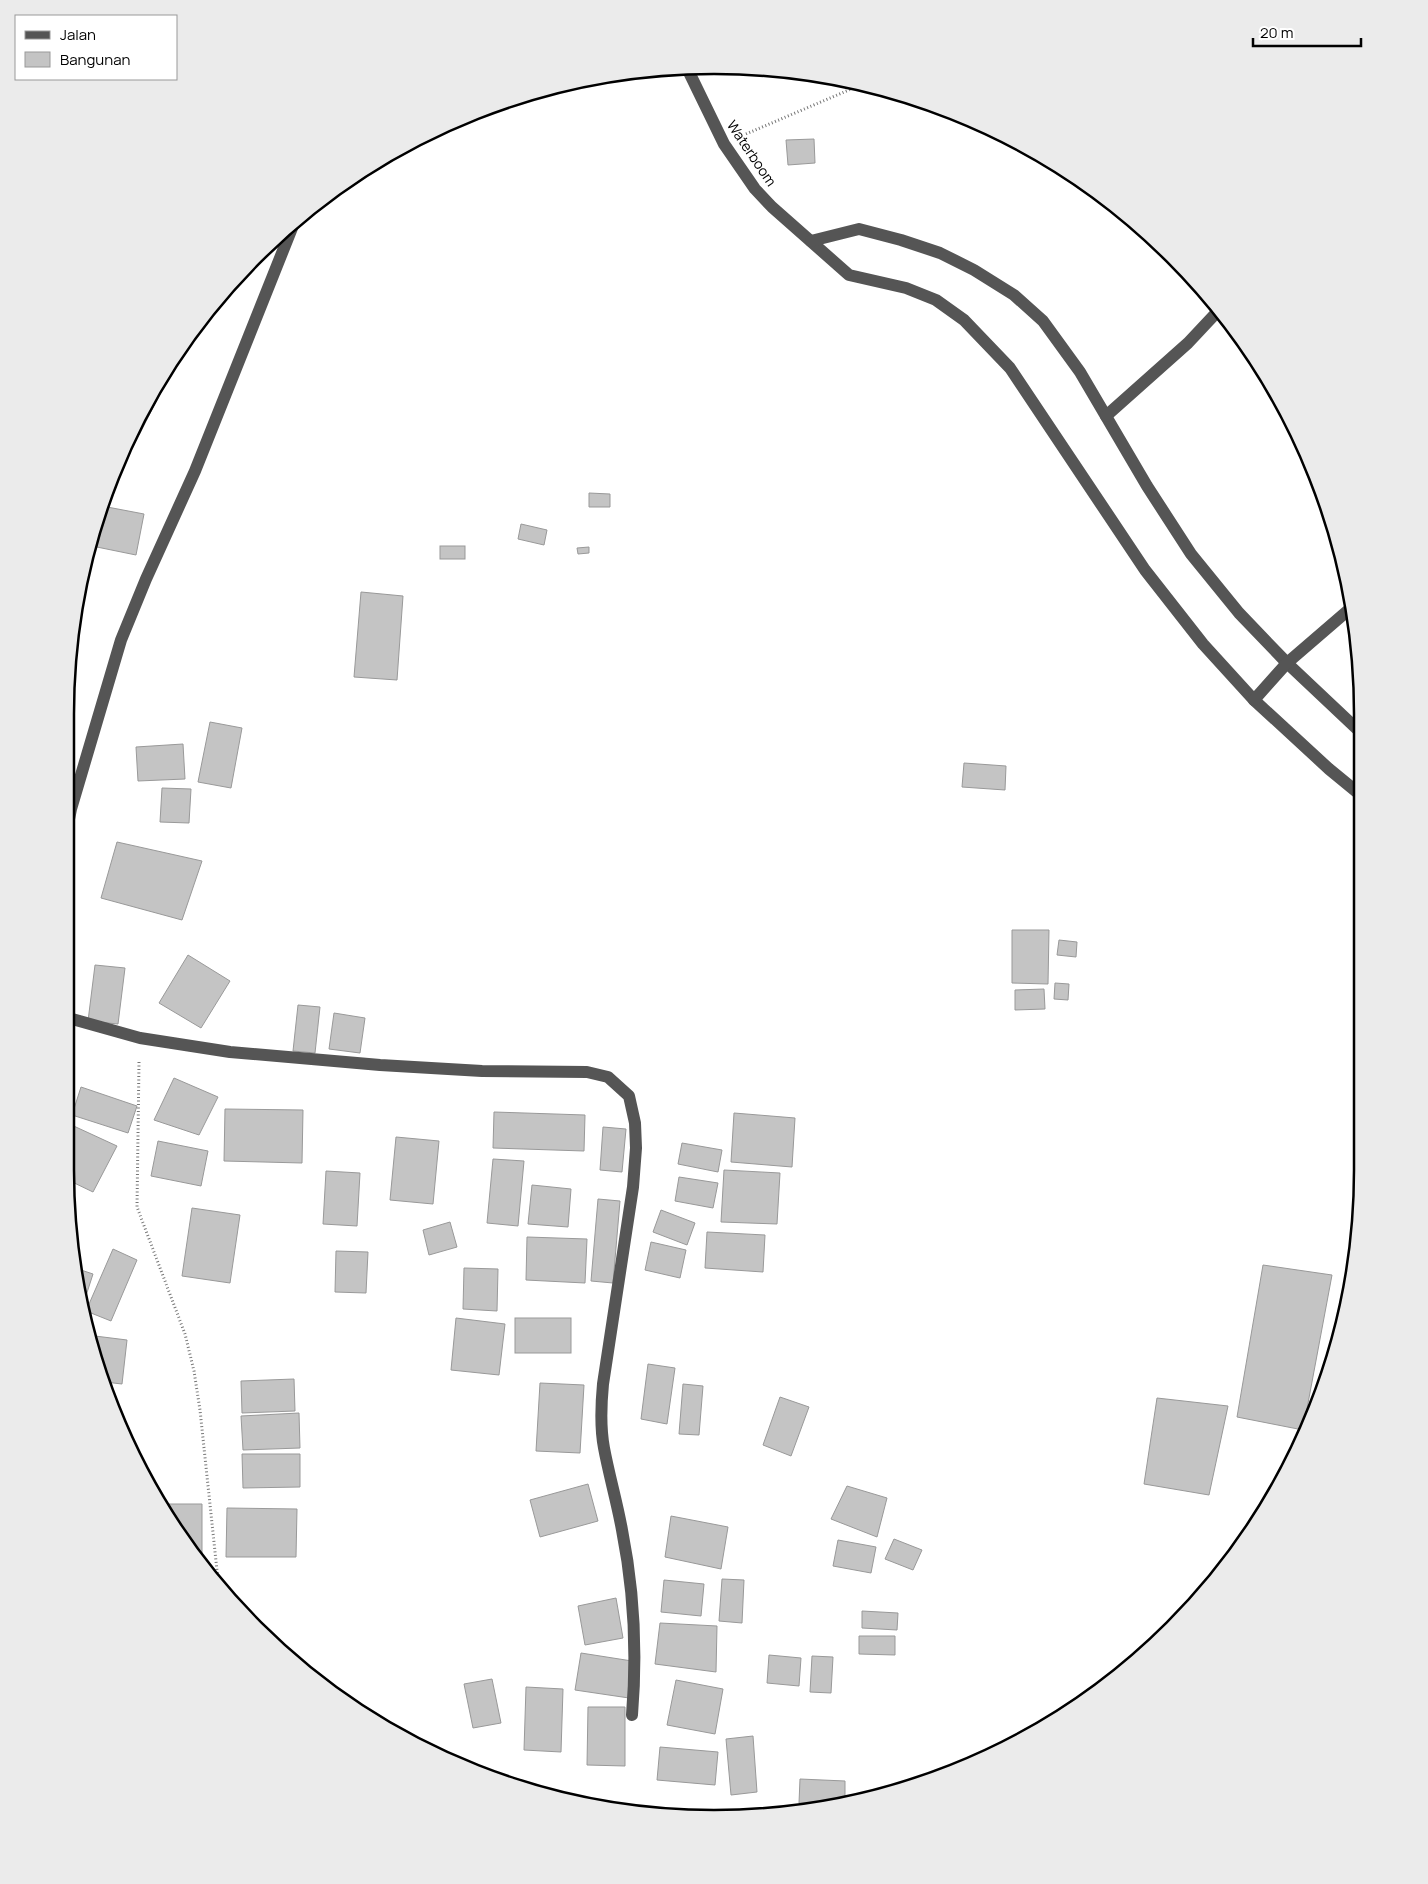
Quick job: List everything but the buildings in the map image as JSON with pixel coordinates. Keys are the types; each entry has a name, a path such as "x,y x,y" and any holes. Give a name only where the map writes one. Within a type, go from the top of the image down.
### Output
{"street":[{"name":"Waterboom","path":"690,75 724,144 755,189 772,207 849,275 906,288 936,300 964,320 1010,368 1145,570 1203,644 1254,700 1329,769 1354,789"},
{"path":"811,241 859,229 940,253 974,270 1014,295 1043,320 1080,372 1147,486 1191,554 1239,613 1287,664 1354,726"},
{"path":"74,803 121,640 146,579 195,471 289,236"},
{"path":"1106,416 1188,343 1214,315"},
{"path":"1254,700 1287,664 1346,612"},
{"path":"74,1020 140,1038 230,1052 348,1063 482,1070 587,1072 608,1077 629,1096 635,1124 636,1148 633,1187 603,1384 601,1412 604,1447 623,1531 632,1601 634,1655 632,1715"}],"path":[{"path":"724,144 851,89"},
{"path":"140,1038 137,1207 185,1334 194,1371 200,1410 217,1573"}]}
